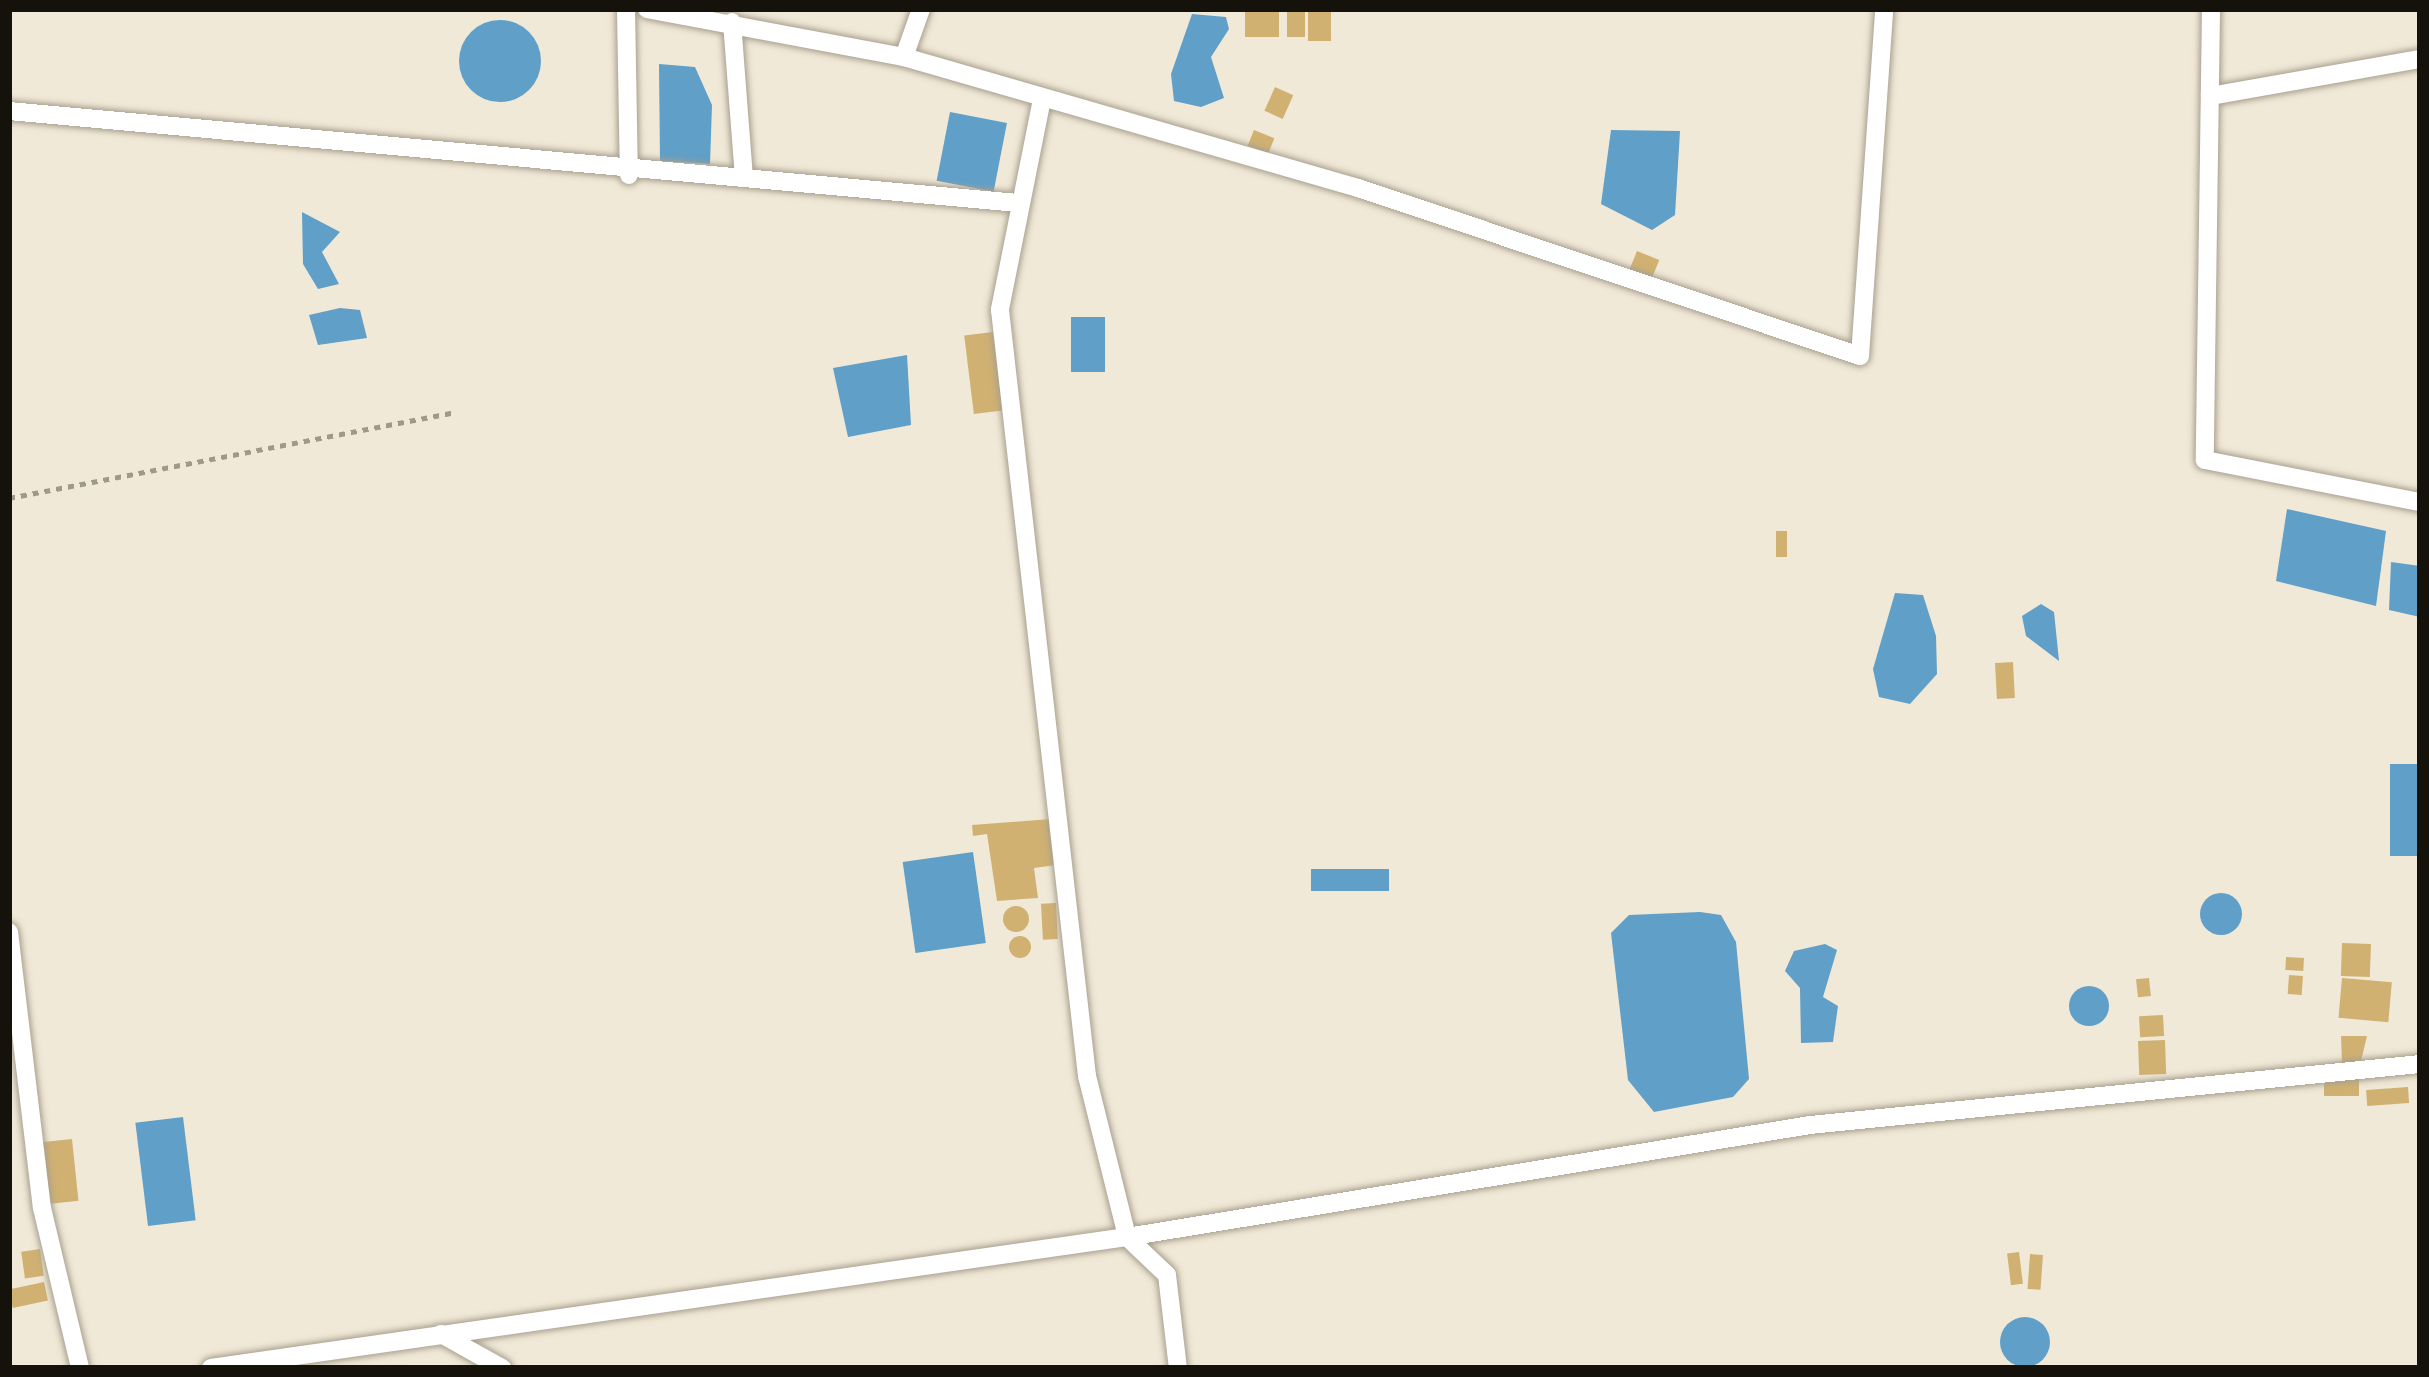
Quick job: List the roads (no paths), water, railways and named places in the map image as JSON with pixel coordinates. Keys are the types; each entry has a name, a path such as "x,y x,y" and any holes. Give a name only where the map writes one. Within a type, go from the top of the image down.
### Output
{"street":[{"path":"626,9 629,176"},
{"path":"646,9 904,56 1358,188 1860,356 1884,9"},
{"path":"904,56 920,9"},
{"path":"2211,9 2206,460 2420,502"},
{"path":"732,22 744,177"},
{"path":"2210,96 2420,59"},
{"path":"1042,99 1000,310 1087,1076 1127,1237 1167,1275 1178,1368"},
{"path":"9,111 629,176 744,177 1018,203"},
{"path":"9,932 42,1208 80,1368"},
{"path":"211,1368 1127,1237 1810,1125 2420,1064"},
{"path":"441,1334 502,1368"}],"water":[{"path":"1192,14 1226,17 1229,29 1211,57 1224,98 1201,107 1174,101 1171,74"},
{"path":"500,20 529,32 541,61 529,90 500,102 471,90 459,61 471,32"},
{"path":"659,64 695,67 712,105 710,164 660,161"},
{"path":"950,112 1007,123 994,192 937,181"},
{"path":"1611,130 1680,131 1675,215 1652,230 1601,204"},
{"path":"302,212 340,232 322,252 339,284 318,289 303,264"},
{"path":"340,308 360,310 367,338 318,345 309,315"},
{"path":"1071,317 1105,317 1105,372 1071,372"},
{"path":"907,355 911,425 848,437 833,368"},
{"path":"2287,509 2386,531 2376,606 2276,581"},
{"path":"2391,562 2420,566 2420,617 2389,610"},
{"path":"1895,593 1923,595 1936,636 1937,674 1910,704 1879,697 1873,669"},
{"path":"2041,604 2054,612 2059,661 2026,636 2022,616"},
{"path":"2390,764 2420,764 2420,856 2390,856"},
{"path":"973,852 986,943 915,953 903,862"},
{"path":"1311,869 1389,869 1389,891 1311,891"},
{"path":"2221,893 2236,899 2242,914 2236,929 2221,935 2206,929 2200,914 2206,899"},
{"path":"1629,915 1721,915 1736,942 1749,1079 1733,1097 1654,1112 1628,1080 1611,933"},
{"path":"1825,944 1837,950 1823,997 1838,1006 1833,1042 1801,1043 1800,988 1785,971 1794,951"},
{"path":"2089,986 2103,992 2109,1006 2103,1020 2089,1026 2075,1020 2069,1006 2075,992"},
{"path":"183,1117 196,1220 148,1226 135,1123"},
{"path":"2025,1317 2043,1324 2050,1342 2043,1360 2025,1367 2007,1360 2000,1342 2007,1324"}]}
